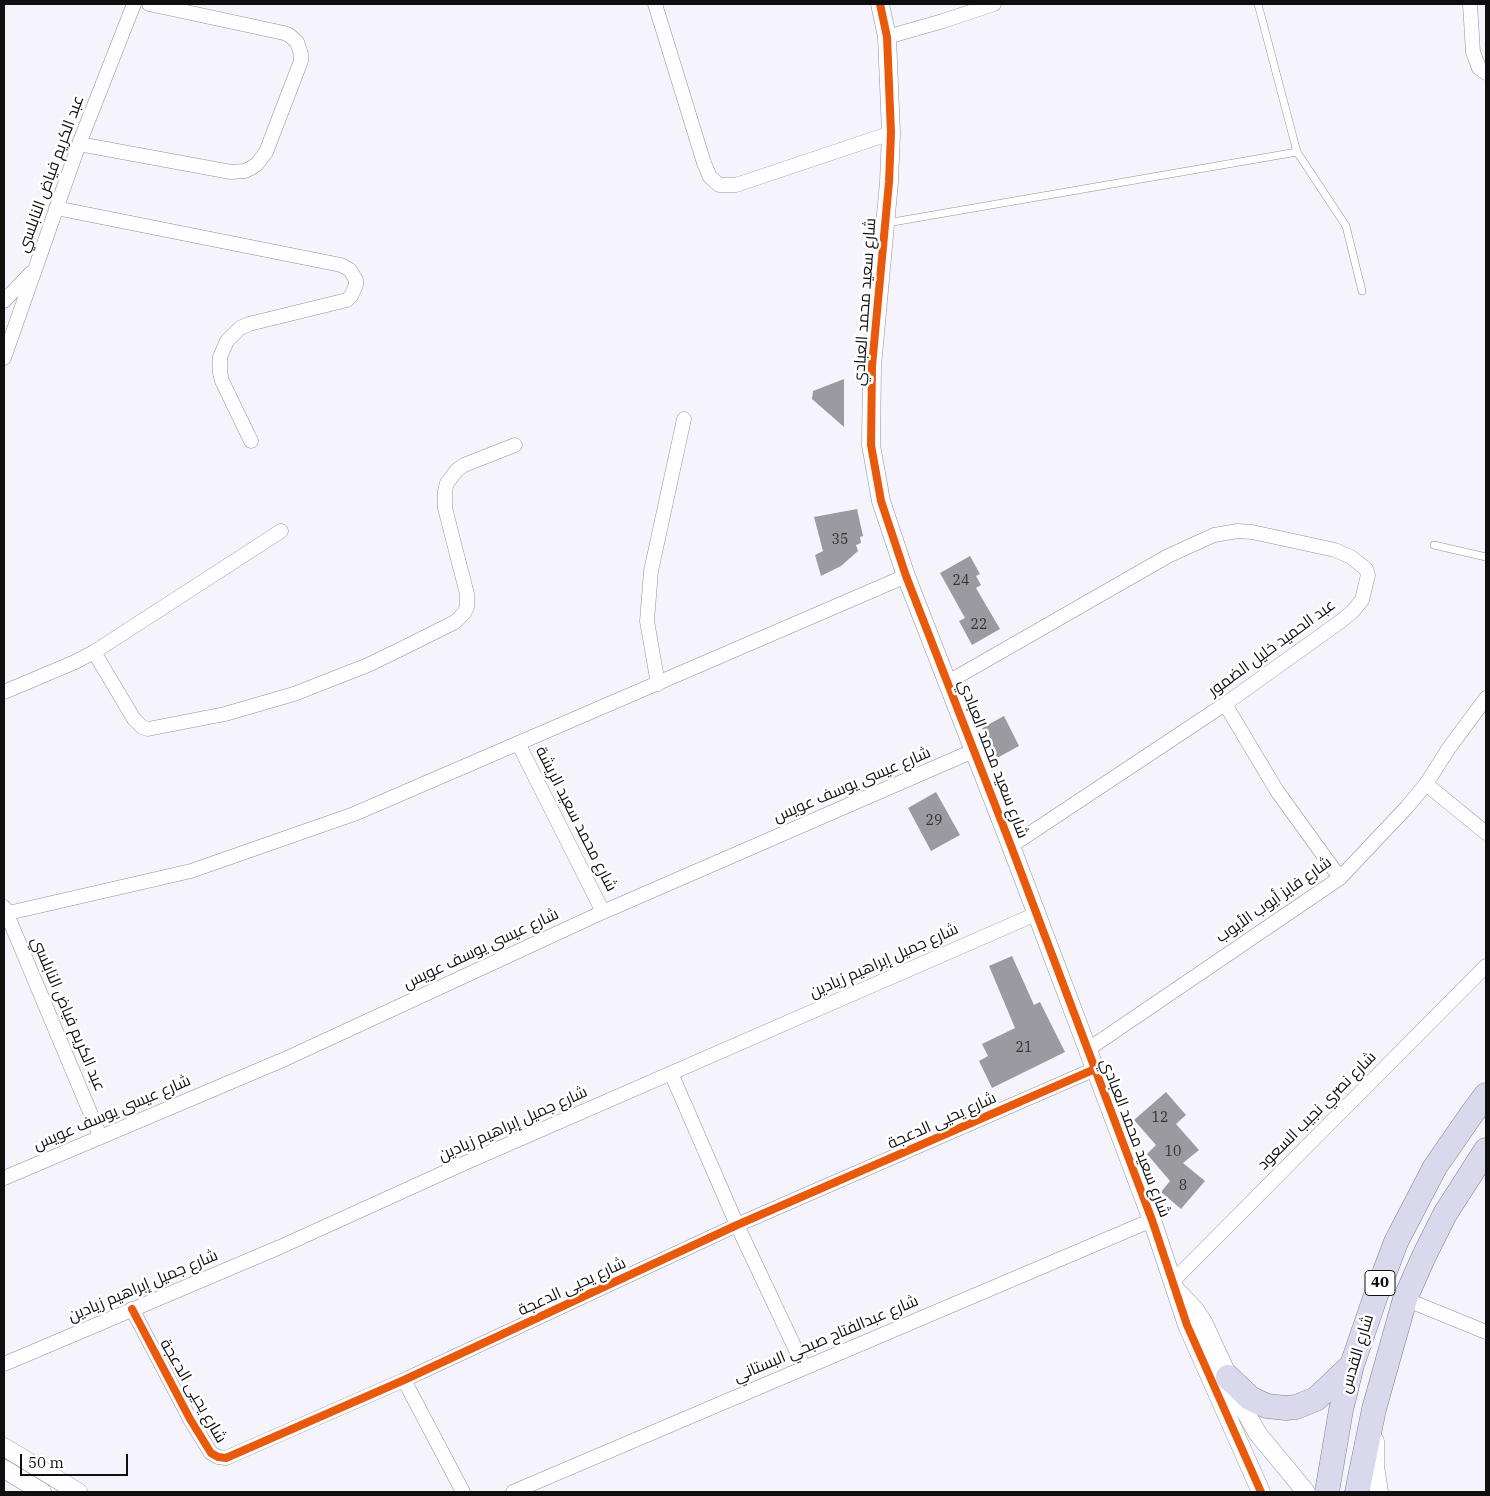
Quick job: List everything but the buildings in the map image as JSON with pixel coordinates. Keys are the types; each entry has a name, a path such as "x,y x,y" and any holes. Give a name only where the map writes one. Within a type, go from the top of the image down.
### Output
{"highway":[{"name":"شارع القدس","path":"1327,1492 1341,1410 1352,1365 1396,1242 1435,1167 1486,1095"},
{"name":"شارع القدس","path":"1357,1492 1374,1409 1405,1300 1444,1214 1486,1150"},
{"path":"1435,1167 1445,1164 1456,1166 1463,1173 1466,1183"},
{"path":"1228,1376 1250,1398 1267,1406 1286,1408 1296,1407 1316,1398 1352,1365"}],"street":[{"name":"عبد الكريم فياض النابلسي","path":"4,358 56,208 134,4"},
{"path":"80,144 231,172 245,171 251,168 257,164 266,152 300,61 301,54 297,42 284,33 149,4"},
{"path":"655,4 704,163 710,178 719,185 736,185 891,133"},
{"name":"شارع سعيد محمد العبادي","path":"880,4 887,37 891,133 889,182 872,366 872,445 881,501 906,576 1011,846 1152,1220 1188,1325 1261,1492"},
{"path":"887,37 994,4"},
{"path":"1470,4 1473,52 1479,68 1486,73"},
{"path":"56,208 341,265 350,270 356,280 356,286 352,296 347,300 249,324 233,334 227,341 220,357 219,365 222,381 251,441"},
{"path":"4,302 34,269"},
{"path":"658,684 647,621 651,571 684,419"},
{"path":"94,652 134,719 142,727 148,729 224,714 276,700 328,682 456,622 466,606 468,594 444,508 447,483 464,465 515,444"},
{"path":"4,692 94,652 281,531"},
{"name":"عبد الحميد خليل الضمور","path":"948,682 1168,556 1214,535 1238,531 1252,532 1335,550 1351,556 1366,569 1368,575 1362,600 1352,612 1225,704 1011,846"},
{"path":"5,911 191,871 354,814 906,576"},
{"name":"شارع فايز أيوب الأيوب","path":"1087,1050 1340,878 1407,807 1426,784 1449,748 1486,698"},
{"path":"1225,704 1277,791 1340,878"},
{"name":"شارع محمد سعيد الريشة","path":"518,743 603,912"},
{"name":"شارع عيسى يوسف عويس","path":"4,1178 100,1136 196,1098 603,912 973,751"},
{"path":"1426,784 1486,833"},
{"name":"عبد الكريم فياض النابلسي","path":"5,911 100,1136"},
{"name":"شارع جميل إبراهيم زيادين","path":"4,1364 335,1223 465,1163 1036,914"},
{"name":"شارع نصري نجيب السعود","path":"1174,1286 1486,966"},
{"name":"شارع يحيى الدعجة","path":"132,1309 190,1419 211,1453 218,1457 226,1458 404,1380 737,1225 1095,1069"},
{"path":"671,1073 737,1225 804,1367"},
{"name":"شارع عبدالفتاح صبحي البستاني","path":"513,1492 1152,1220"},
{"name":"شارع سعيد محمد العبادي","path":"1174,1286 1203,1322 1258,1434 1306,1492"},
{"path":"1405,1300 1486,1332"},
{"path":"404,1380 463,1492"},
{"path":"1374,1409 1375,1466 1379,1492"},
{"path":"4,1447 78,1492"},
{"path":"4,1469 42,1492"}],"lane":[{"path":"1258,4 1297,152 1346,226 1362,291"},
{"path":"884,224 1297,152"},
{"path":"1434,545 1486,557"}],"cycle path":[{"path":"880,4 887,37 891,133 889,182 872,366 871,445 881,501 906,576 1011,846 1152,1220 1187,1325 1261,1492"},
{"path":"132,1309 190,1419 211,1453 218,1457 226,1458 404,1380 737,1225 1095,1069"}]}
